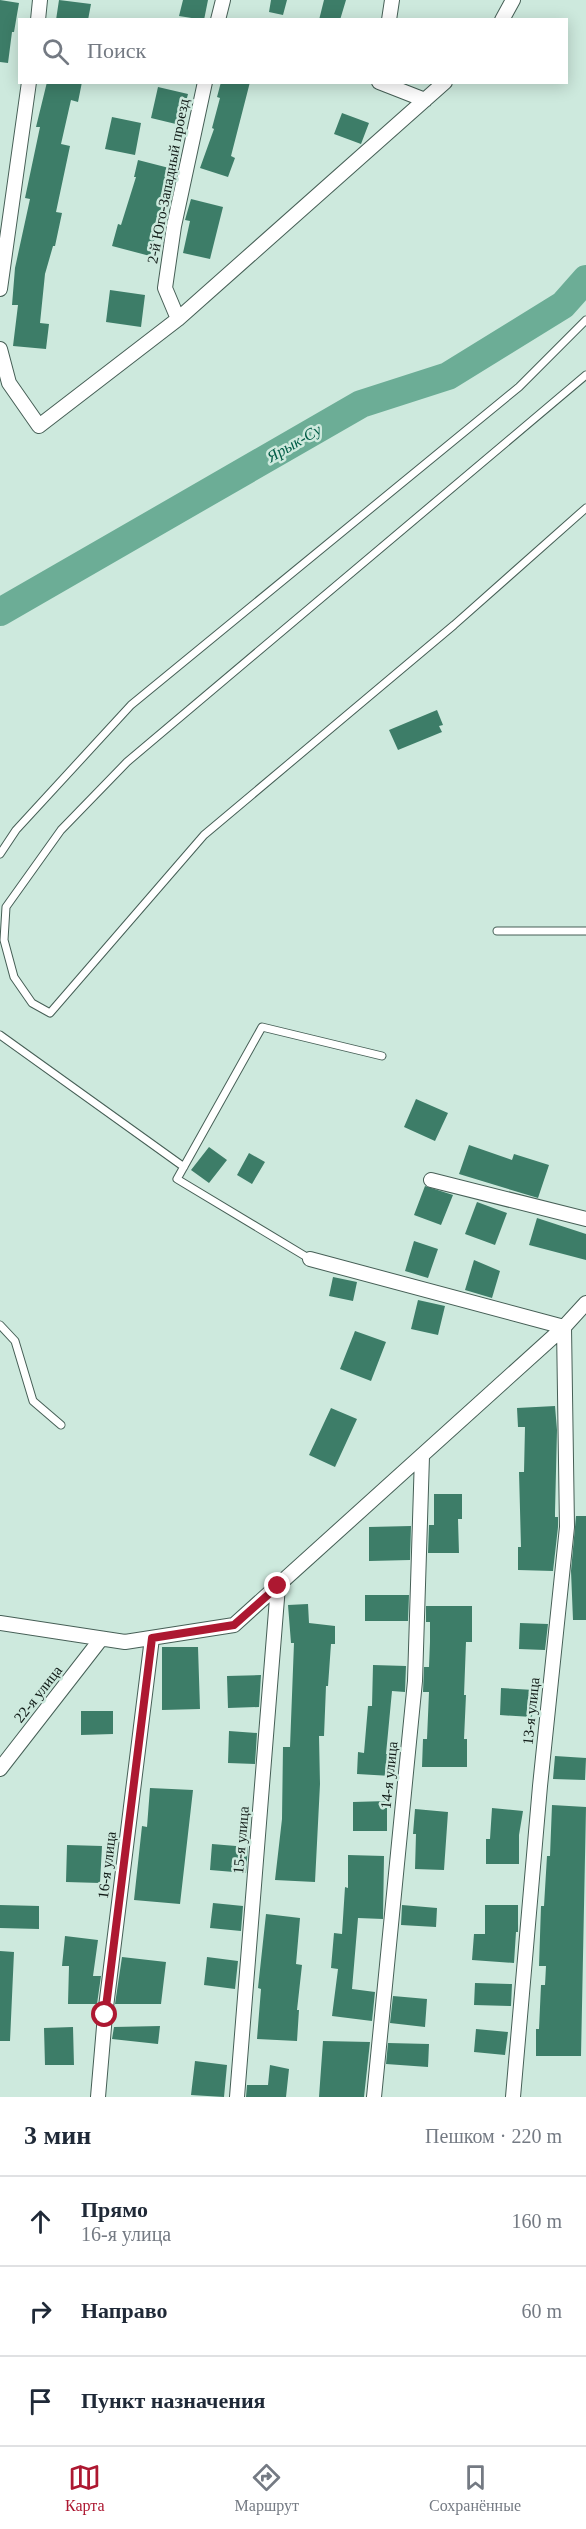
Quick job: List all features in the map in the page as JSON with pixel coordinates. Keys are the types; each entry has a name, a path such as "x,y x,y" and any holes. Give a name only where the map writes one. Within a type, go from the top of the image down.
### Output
{"street":[{"path":"38,18 40,0"},
{"path":"219,18 223,0"},
{"path":"389,18 392,0"},
{"path":"503,18 513,0"},
{"path":"0,289 29,84"},
{"name":"2-й Юго-Западный проезд","path":"178,319 165,288 174,226 205,84"},
{"path":"384,84 425,100"},
{"path":"0,349 9,383 39,426 178,319 442,84"},
{"path":"431,1180 586,1219"},
{"path":"310,1259 564,1327"},
{"path":"0,1623 125,1642 234,1625 564,1327 586,1304"},
{"name":"13-я улица","path":"513,2097 540,1786 567,1527 564,1327"},
{"name":"14-я улица","path":"374,2097 415,1681 422,1455"},
{"name":"15-я улица","path":"237,2097 278,1586"},
{"name":"16-я улица","path":"98,2097 105,2015 152,1638"},
{"name":"22-я улица","path":"0,1769 101,1639"}],"lane":[{"path":"0,854 16,830 131,705 519,387 586,321"},
{"path":"586,375 127,762 61,830 6,907 4,940 14,977 32,1003 50,1013 204,836 454,625 586,508"},
{"path":"497,931 586,931"},
{"path":"310,1259 177,1179 262,1027 382,1056"},
{"path":"0,1035 184,1167"},
{"path":"0,1325 15,1341 33,1401 61,1425"}],"building":[{"path":"0,0 19,3 8,63 0,62"},
{"path":"59,0 91,4 88,18 56,18"},
{"path":"183,0 208,0 204,18 179,16"},
{"path":"271,0 287,0 283,15 269,12"},
{"path":"324,0 346,0 341,18 320,18"},
{"path":"47,84 82,84 78,102 71,100 61,144 70,146 56,212 62,213 55,246 53,246 45,274 40,323 49,324 46,349 13,346 18,305 12,305 15,268 30,199 25,198 40,127 36,127"},
{"path":"220,84 249,84 231,156 235,158 228,177 200,168 214,129 212,128 220,98 217,97"},
{"path":"158,87 188,94 180,125 151,118"},
{"path":"342,113 369,123 361,144 334,134"},
{"path":"112,117 141,123 135,155 105,149"},
{"path":"138,160 173,169 150,256 112,246 136,177 134,177"},
{"path":"191,199 223,207 210,259 183,253 190,221 185,220"},
{"path":"110,290 145,295 141,327 106,322"},
{"path":"437,710 443,725 439,726 442,732 398,750 389,730"},
{"path":"416,1099 448,1113 435,1141 404,1127"},
{"path":"469,1145 512,1160 514,1154 549,1165 538,1198 459,1174"},
{"path":"209,1147 227,1160 209,1183 191,1170"},
{"path":"249,1153 265,1162 252,1184 237,1175"},
{"path":"425,1186 453,1195 441,1225 414,1215"},
{"path":"477,1202 507,1213 495,1245 465,1234"},
{"path":"537,1218 586,1234 586,1260 529,1245"},
{"path":"414,1241 438,1249 428,1278 405,1271"},
{"path":"474,1260 500,1271 492,1298 465,1290"},
{"path":"333,1277 357,1282 353,1301 329,1296"},
{"path":"418,1300 445,1306 438,1335 411,1329"},
{"path":"355,1331 386,1342 371,1381 340,1369"},
{"path":"555,1406 557,1430 555,1517 558,1517 558,1527 553,1571 518,1570 518,1547 521,1547 519,1472 524,1472 525,1427 518,1427 517,1408"},
{"path":"331,1408 357,1419 335,1467 309,1455"},
{"path":"434,1494 462,1494 462,1519 458,1519 459,1553 428,1553 429,1525 434,1525"},
{"path":"576,1516 586,1516 586,1620 573,1620 571,1571"},
{"path":"411,1526 410,1560 369,1561 369,1527"},
{"path":"365,1595 409,1595 408,1621 365,1621"},
{"path":"308,1604 309,1623 335,1626 335,1644 331,1644 328,1686 326,1686 324,1736 319,1736 320,1784 315,1882 275,1880 282,1819 283,1747 290,1747 294,1643 291,1643 288,1605"},
{"path":"426,1606 472,1606 472,1642 466,1642 464,1695 466,1695 464,1739 467,1739 467,1767 422,1767 423,1739 427,1739 429,1692 423,1692 424,1667 429,1667 430,1642 430,1622 426,1622"},
{"path":"520,1623 548,1624 545,1650 519,1649"},
{"path":"162,1647 198,1647 200,1709 162,1710"},
{"path":"373,1665 406,1666 405,1692 392,1691 386,1754 393,1754 391,1776 357,1774 358,1752 364,1753 368,1706 372,1706"},
{"path":"261,1675 259,1707 228,1708 227,1676"},
{"path":"501,1688 534,1690 532,1717 500,1715"},
{"path":"81,1711 113,1711 113,1734 81,1735"},
{"path":"229,1731 257,1733 255,1764 228,1763"},
{"path":"555,1756 586,1758 585,1780 553,1779"},
{"path":"150,1788 193,1790 180,1904 134,1900 142,1826 147,1827"},
{"path":"387,1801 387,1831 353,1831 353,1802"},
{"path":"552,1805 586,1807 581,2056 536,2056 536,2029 539,2029 541,1985 545,1985 546,1966 539,1966 541,1906 544,1906 547,1856 550,1856"},
{"path":"492,1808 523,1811 519,1835 519,1864 486,1864 486,1839 490,1839"},
{"path":"415,1809 448,1812 444,1870 415,1869 416,1834 413,1834"},
{"path":"212,1844 248,1847 246,1873 210,1870"},
{"path":"67,1845 102,1846 100,1883 66,1882"},
{"path":"348,1855 384,1856 383,1919 358,1918 352,1989 375,1992 372,2021 332,2016 338,1969 331,1968 334,1933 342,1934 345,1887 348,1888"},
{"path":"213,1903 243,1906 241,1931 210,1928"},
{"path":"0,1905 39,1906 39,1929 0,1928"},
{"path":"402,1905 437,1908 436,1927 401,1925"},
{"path":"485,1905 518,1905 518,1932 516,1932 514,1963 472,1960 474,1934 485,1934"},
{"path":"266,1914 300,1918 296,1964 302,1965 297,2010 299,2010 297,2041 257,2039 261,1989 258,1988"},
{"path":"65,1936 98,1940 93,1976 101,1976 97,2004 68,2004 69,1966 62,1966"},
{"path":"0,1951 14,1952 10,2041 0,2041"},
{"path":"122,1957 166,1962 161,2004 115,2004"},
{"path":"207,1957 238,1961 235,1989 204,1985"},
{"path":"475,1983 512,1984 511,2006 474,2005"},
{"path":"393,1996 427,1999 425,2027 390,2023"},
{"path":"160,2026 158,2044 112,2039 114,2027"},
{"path":"73,2027 74,2065 45,2065 44,2028"},
{"path":"476,2029 508,2032 505,2055 474,2052"},
{"path":"323,2041 370,2042 364,2097 319,2097"},
{"path":"388,2043 429,2044 428,2067 386,2064"},
{"path":"195,2061 227,2065 224,2097 191,2095"},
{"path":"270,2065 289,2069 286,2097 246,2097 247,2085 268,2085"}],"waterway":[{"name":"Ярык-Су","path":"0,612 361,404 448,376 563,305 586,279"}],"route":[{"path":"105,2015 152,1638 234,1625 278,1586"}]}
